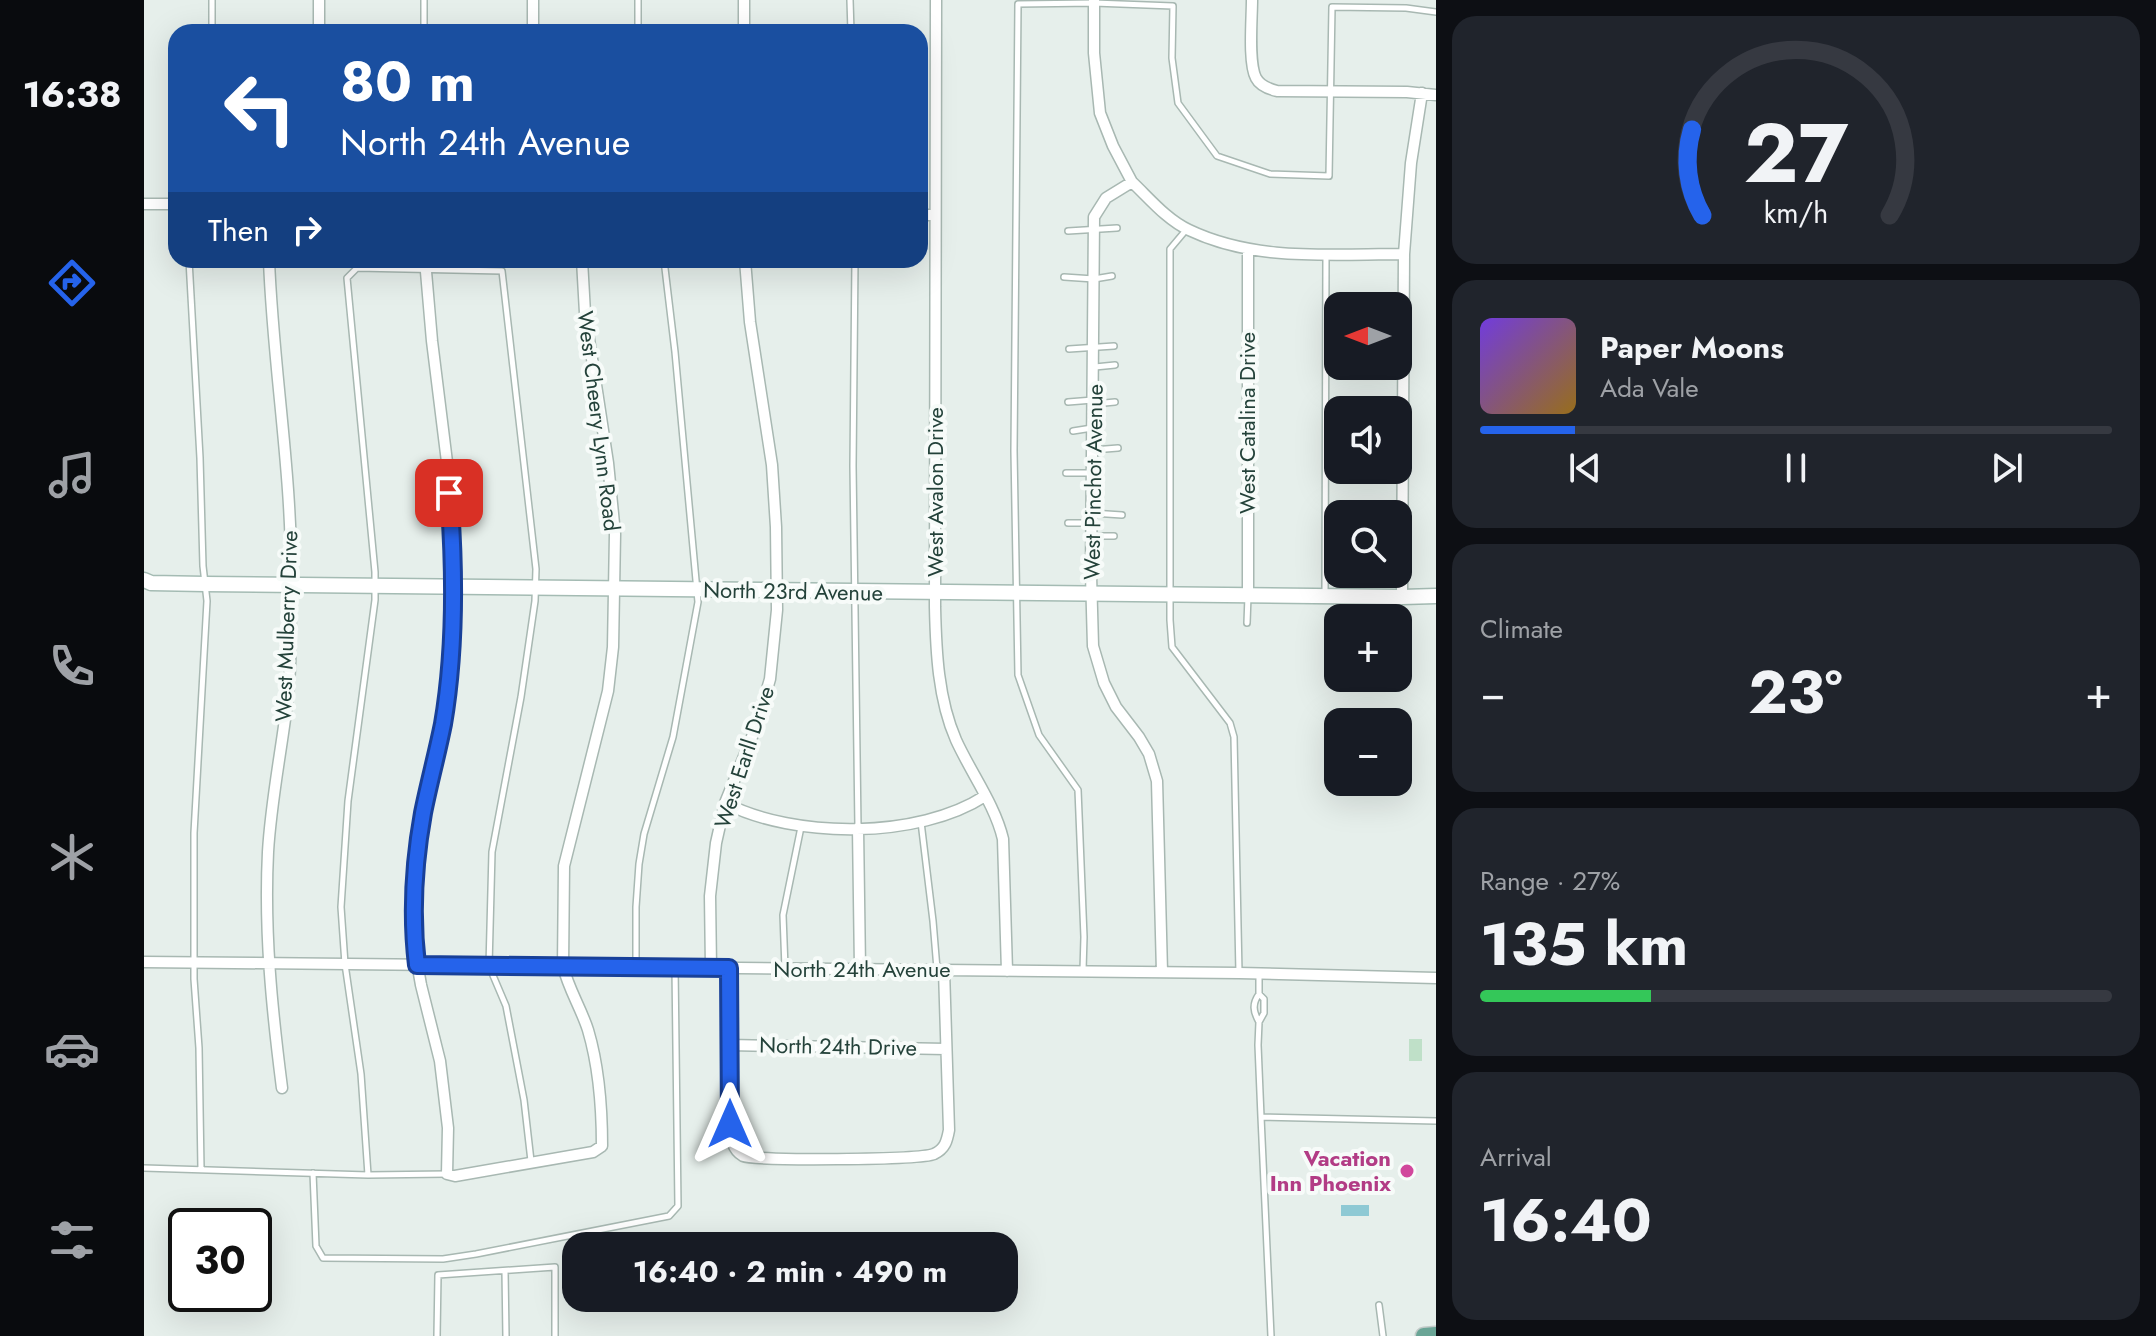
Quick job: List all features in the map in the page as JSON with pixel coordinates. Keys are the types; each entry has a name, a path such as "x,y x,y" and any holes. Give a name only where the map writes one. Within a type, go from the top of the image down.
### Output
{"main road":[{"path":"1424,1336 1436,1335"}],"street":[{"path":"319,0 319,24"},
{"path":"533,0 533,24"},
{"path":"744,0 744,24"},
{"name":"West Avalon Drive","path":"936,0 937,656 947,713 955,736 999,820 1003,839 1007,971"},
{"path":"1252,0 1252,62 1254,77 1260,84 1277,91 1436,95"},
{"path":"1094,1 1094,53 1100,113 1132,182 1166,214 1187,229 1248,250 1279,254 1404,254"},
{"path":"1402,597 1404,254 1411,163 1422,93"},
{"name":"West Pinchot Avenue","path":"1132,182 1106,198 1094,217 1093,646 1104,683 1116,707 1149,754 1157,781 1162,972"},
{"path":"144,204 168,204"},
{"path":"928,215 935,215"},
{"name":"West Catalina Drive","path":"1248,250 1248,596"},
{"name":"West Mulberry Drive","path":"269,268 271,319 286,459 291,585 288,693 268,850 266,908 272,1008 282,1088"},
{"path":"425,268 447,462 454,587 443,723 419,844 414,903 417,965 440,1061 448,1128 447,1174 455,1176 531,1162"},
{"name":"West Cheery Lynn Road","path":"531,1162 593,1152 602,1146 595,1058 587,1027 566,981 563,966 564,866 608,691 613,647 615,534 608,463 585,313 582,268"},
{"name":"West Earll Drive","path":"711,968 711,873 716,843 725,803 756,727 770,679 775,645 776,527 772,465 750,322 746,268"},
{"name":"North 23rd Avenue","path":"146,583 855,593 1436,596"},
{"path":"725,803 738,810 801,827 858,828 934,820 985,796"},
{"path":"858,828 860,969"},
{"name":"North 24th Avenue","path":"144,962 1259,973 1436,978"},
{"path":"729,968 730,1124 733,1147 740,1155 750,1158 786,1159 911,1157 933,1154 943,1149 949,1130 940,970"},
{"name":"North 24th Drive","path":"730,1045 946,1049"}],"lane":[{"path":"212,0 212,24"},
{"path":"424,0 424,24"},
{"path":"638,0 638,24"},
{"path":"850,0 851,24"},
{"path":"1083,971 1078,790 1039,735 1018,675 1014,451 1018,4 1094,1 1173,6 1172,58 1178,103 1217,156 1270,174 1329,176 1332,7 1406,8 1436,12"},
{"path":"1068,231 1117,228"},
{"path":"1187,229 1170,249 1172,647 1230,723 1234,737 1239,973"},
{"path":"1325,597 1326,254"},
{"path":"189,268 207,601 194,833 194,963 201,1169"},
{"path":"357,268 347,278 375,586 348,801 341,907 345,964 361,1074 368,1175"},
{"path":"469,268 502,271 536,569 521,697 492,852 489,966 506,1006 524,1100 531,1162"},
{"path":"636,967 639,864 644,834 673,737 696,618 698,590 665,268"},
{"path":"855,268 853,466 858,828"},
{"path":"1064,277 1094,279 1112,276"},
{"path":"1069,349 1114,346"},
{"path":"1094,367 1115,365"},
{"path":"1068,402 1115,402"},
{"path":"1073,431 1093,428"},
{"path":"1093,450 1118,448"},
{"path":"1066,473 1093,473"},
{"path":"1068,523 1122,515"},
{"path":"1092,536 1114,536"},
{"path":"1247,623 1248,596"},
{"path":"921,822 940,970"},
{"path":"785,969 783,915 801,827"},
{"path":"313,1173 316,1246 323,1258 443,1259 669,1216 678,1206 675,967"},
{"path":"1259,973 1259,994 1264,999 1264,1013 1259,1022 1271,1336"},
{"path":"1261,1117 1436,1121"},
{"path":"144,1168 368,1175 447,1174"},
{"path":"437,1336 438,1275 555,1267 555,1336"},
{"path":"505,1271 506,1336"},
{"path":"1379,1305 1383,1336"}],"green space":[{"path":"1409,1039 1422,1039 1422,1061 1409,1061"}],"water":[{"path":"1341,1205 1369,1205 1369,1216 1341,1216"}],"place":[{"name":"Vacation Inn Phoenix","path":"1407,1171"}],"route":[{"path":"449,493 454,567 452,640 443,723 419,844 414,903 417,965 729,968 730,1124"}]}
